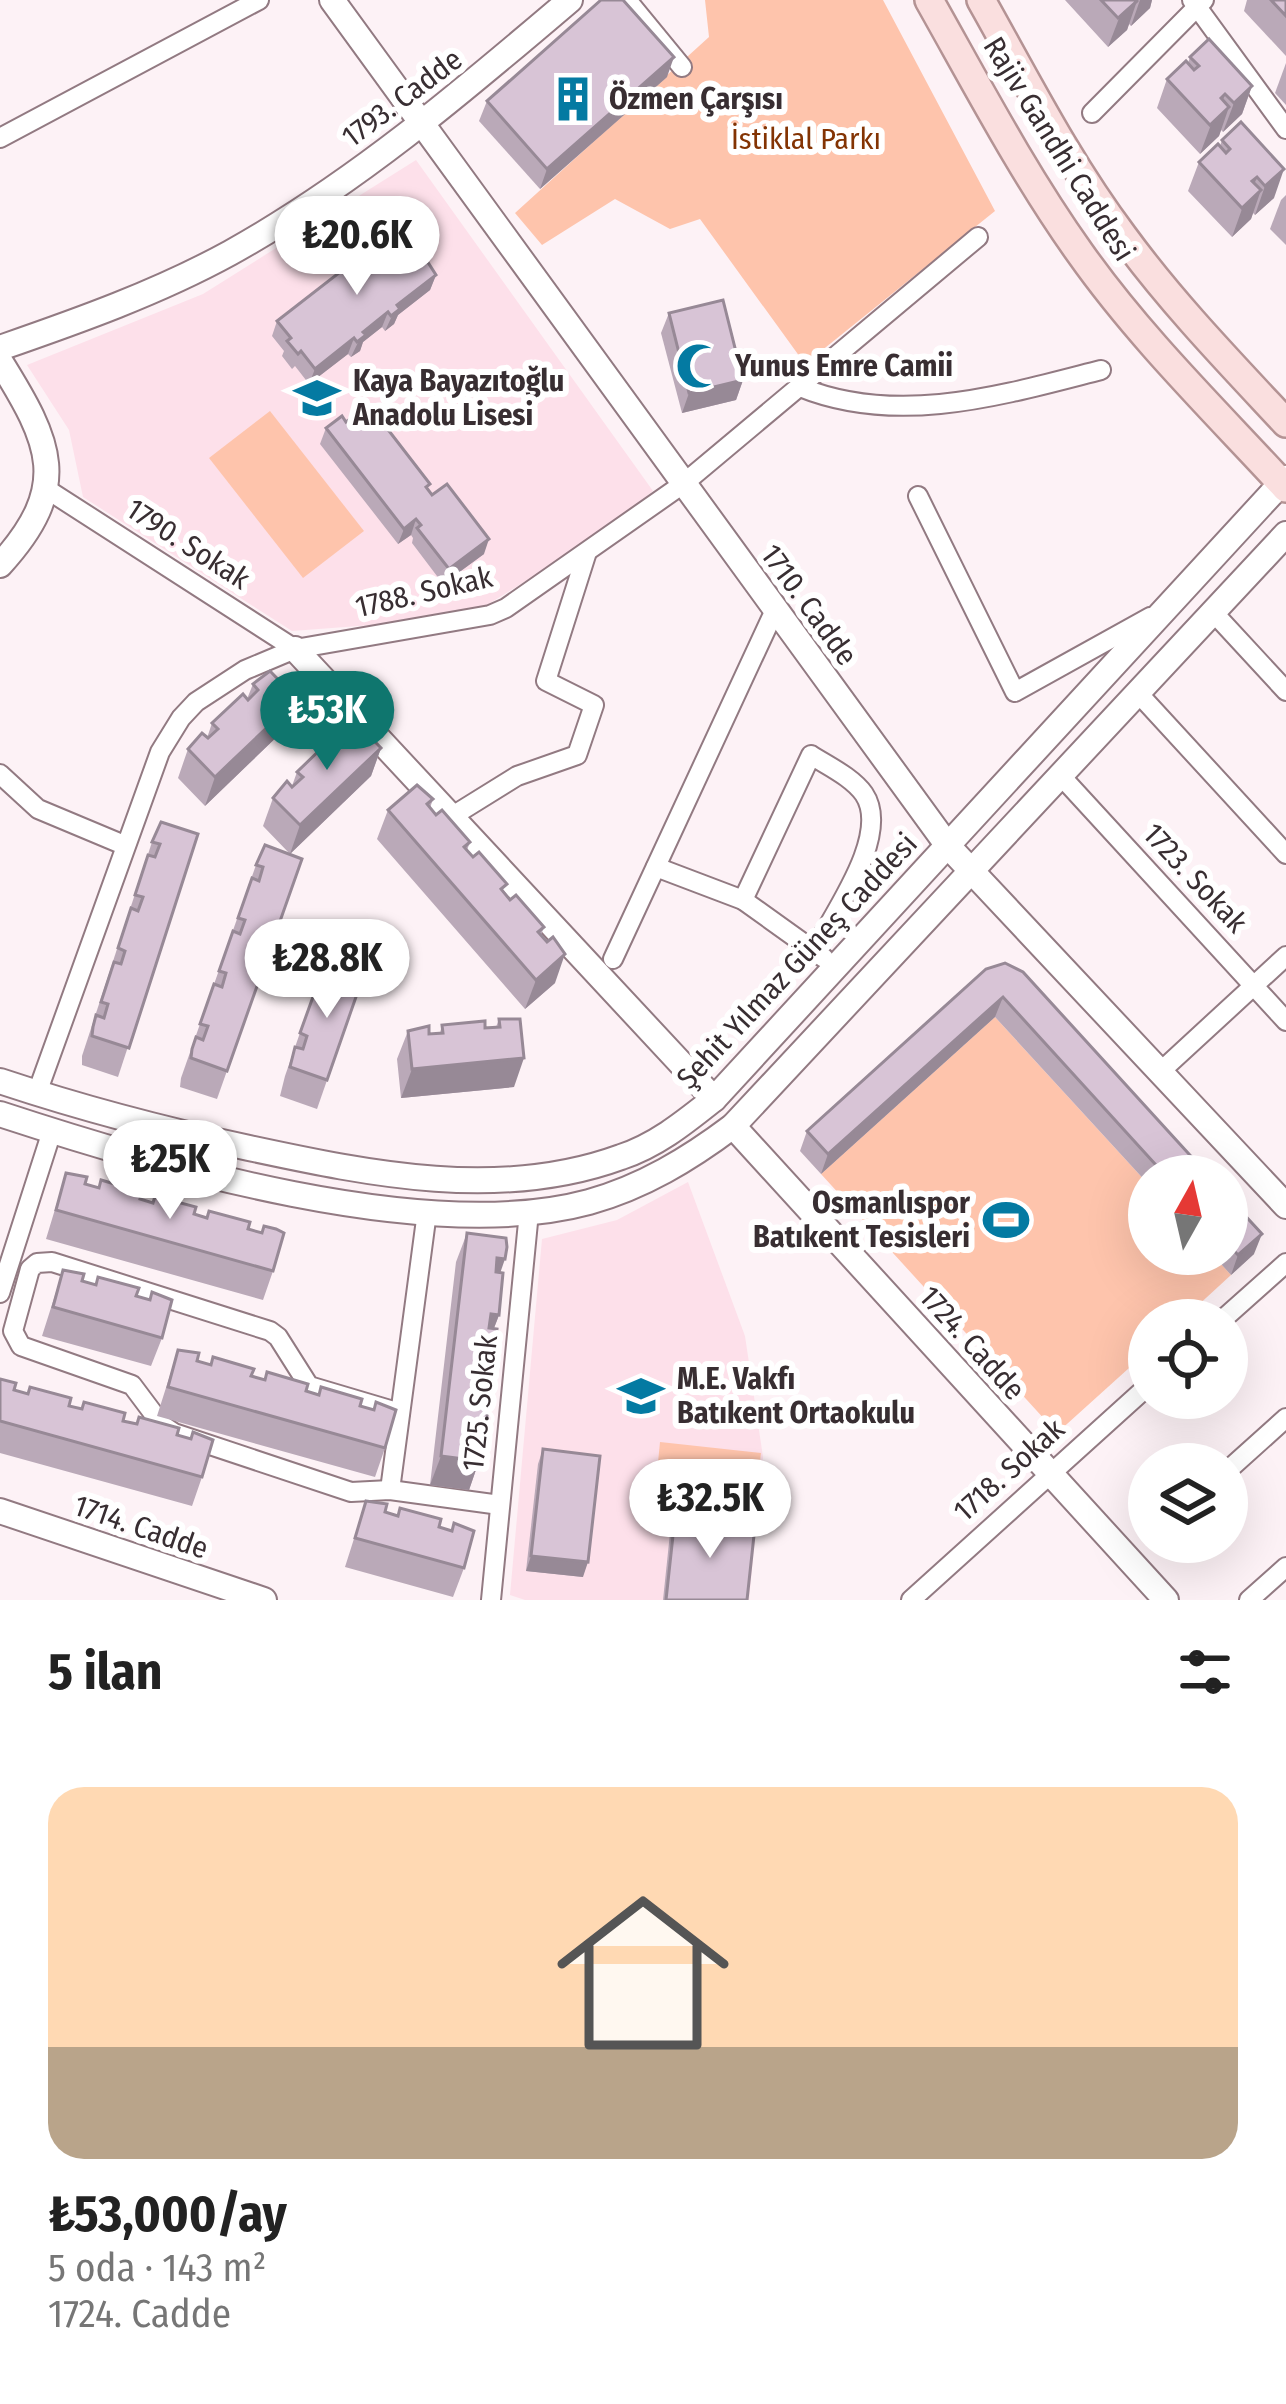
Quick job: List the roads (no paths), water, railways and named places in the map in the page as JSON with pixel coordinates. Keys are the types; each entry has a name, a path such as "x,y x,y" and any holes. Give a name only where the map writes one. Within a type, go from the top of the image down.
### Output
{"main road":[{"name":"Rajiv Gandhi Caddesi","path":"929,0 1004,134 1080,254 1157,348 1284,483"},
{"name":"Rajiv Gandhi Caddesi","path":"981,0 1064,147 1120,233 1156,281 1286,423"}],"street":[{"path":"0,138 259,0"},
{"name":"1710. Cadde","path":"332,0 948,846 1286,1206"},
{"name":"1793. Cadde","path":"0,348 94,316 231,252 421,126 570,0"},
{"path":"628,0 682,68"},
{"path":"1093,112 1197,3 1286,129"},
{"name":"1788. Sokak","path":"37,1093 124,845 160,752 181,718 230,678 295,649 498,613 683,484 978,237"},
{"path":"0,361 45,443 48,490 29,529 0,565"},
{"path":"800,387 828,399 873,406 925,406 995,397 1101,370"},
{"name":"Şehit Yılmaz Güneş Caddesi","path":"0,1081 177,1133 321,1163 477,1181 546,1176 650,1146 714,1099 1284,483"},
{"name":"1790. Sokak","path":"48,490 295,649"},
{"path":"918,496 1016,692 1166,608"},
{"path":"0,1114 190,1170 312,1196 427,1212 529,1212 588,1202 634,1187 683,1162 733,1126 1286,533"},
{"path":"451,817 517,776 578,755 594,705 546,681 587,552"},
{"path":"613,959 775,610"},
{"path":"1214,612 1286,691"},
{"path":"295,649 714,1099"},
{"path":"1138,693 1286,854"},
{"path":"743,900 811,755 864,794 874,820 871,842 815,950"},
{"path":"0,773 38,809 124,845"},
{"name":"1723. Sokak","path":"1060,776 1286,1022"},
{"path":"656,867 743,900 835,968"},
{"path":"1160,1072 1286,956"},
{"name":"1724. Cadde","path":"733,1126 1166,1600"},
{"path":"0,1293 52,1131"},
{"path":"390,1490 427,1212"},
{"name":"1725. Sokak","path":"491,1600 529,1212"},
{"path":"400,1413 309,1386 270,1331 52,1262 30,1269 13,1331 21,1346 132,1384 174,1433 351,1492 390,1490 500,1505"},
{"path":"1246,1299 1286,1263"},
{"name":"1718. Sokak","path":"910,1600 1128,1404"},
{"path":"1248,1452 1286,1418"},
{"name":"1714. Cadde","path":"0,1511 264,1600"},
{"path":"1249,1600 1286,1567"}],"place":[{"name":"Özmen Çarşısı","path":"573,99"},
{"name":"Yunus Emre Camii","path":"699,366"},
{"name":"Kaya Bayazıtoğlu Anadolu Lisesi","path":"317,398"},
{"name":"Osmanlıspor Batıkent Tesisleri","path":"1006,1220"},
{"name":"M.E. Vakfı Batıkent Ortaokulu","path":"641,1396"}],"park label":[{"name":"İstiklal Parkı","path":"806,139"}]}
